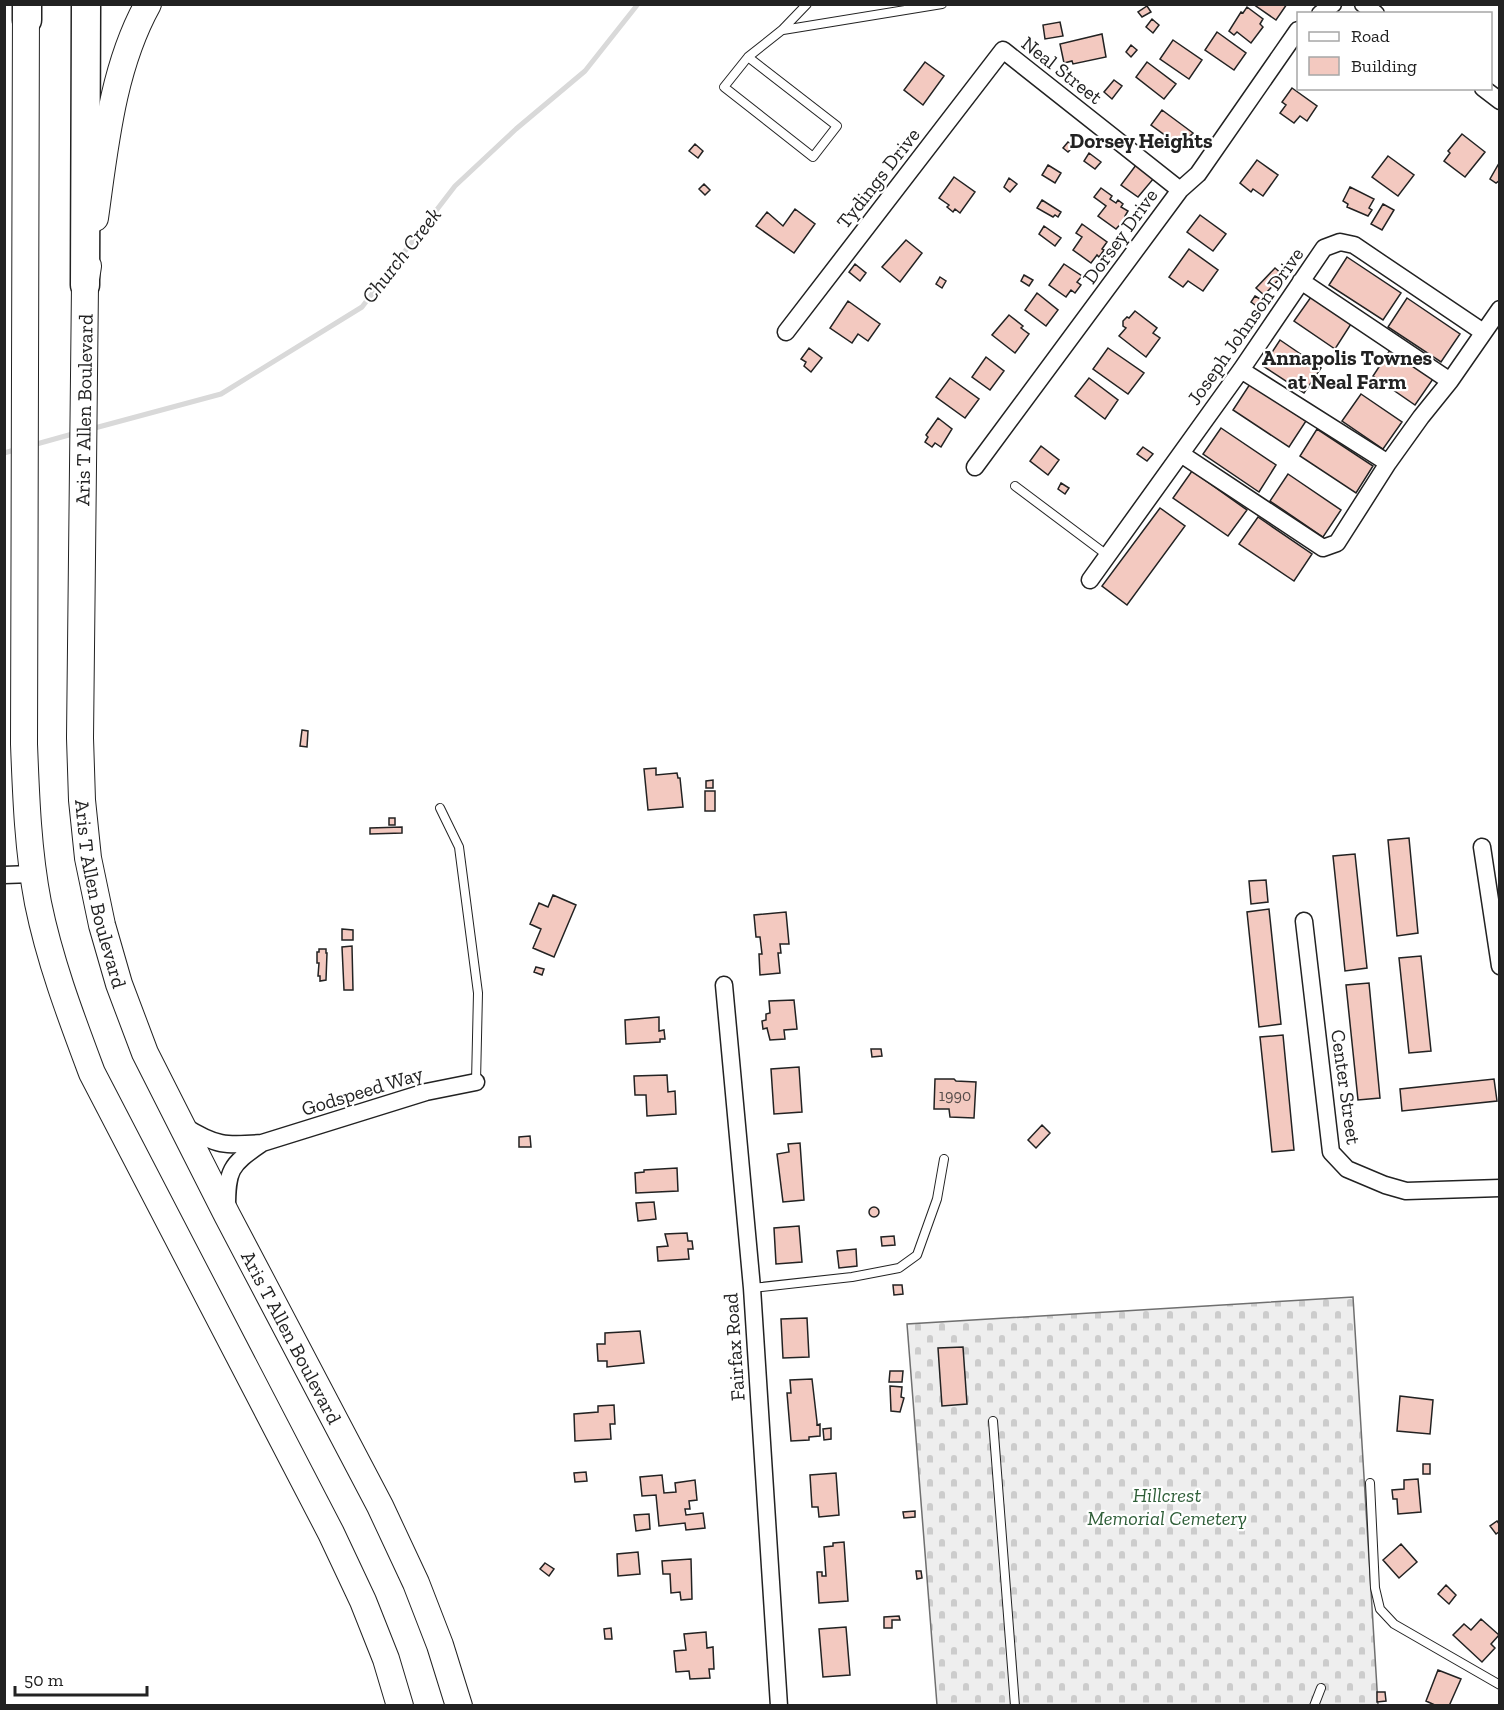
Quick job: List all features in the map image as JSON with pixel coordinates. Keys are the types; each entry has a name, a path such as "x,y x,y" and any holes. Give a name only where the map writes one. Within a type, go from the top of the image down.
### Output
{"highway":[{"name":"Aris T Allen Boulevard","path":"85,293 86,4"}],"main road":[{"path":"85,293 104,151 114,100 125,57 148,4"},
{"path":"27,10 24,744 33,874 46,938 65,1002 92,1073 331,1533 363,1601 386,1659 400,1706"},
{"name":"Aris T Allen Boulevard","path":"85,293 80,738 82,800 88,858 102,925 119,984 145,1053 227,1215 380,1506 412,1573 441,1644 459,1706"}],"street":[{"name":"Dorsey Drive","path":"975,467 1180,190 1198,174 1297,33"},
{"name":"Neal Street","path":"1003,50 1180,190"},
{"name":"Tydings Drive","path":"786,332 1003,50"},
{"path":"1486,90 1500,100"},
{"name":"Joseph Johnson Drive","path":"1090,579 1241,370 1324,248 1340,242 1354,245 1483,332"},
{"path":"1301,281 1450,381"},
{"path":"1181,454 1323,548 1337,543 1421,417 1450,381 1500,309"},
{"path":"1241,370 1389,463"},
{"path":"1482,847 1500,966"},
{"path":"4,875 33,874"},
{"name":"Center Street","path":"1304,921 1331,1152 1347,1169 1406,1191 1500,1188"},
{"name":"Fairfax Road","path":"724,985 752,1288 779,1706"},
{"name":"Godspeed Way","path":"181,1124 217,1144 262,1143 426,1092 476,1082"},
{"name":"Godspeed Way","path":"227,1215 227,1184 232,1168 238,1160 262,1143"}],"lane":[{"path":"748,57 837,126 813,157 724,87 748,57 782,30 807,4"},
{"path":"782,30 942,4"},
{"path":"1015,486 1107,555"},
{"path":"440,808 459,847 478,993 476,1082"},
{"path":"752,1288 852,1277 899,1268 917,1255 937,1199 944,1159"},
{"path":"993,1421 1015,1706"},
{"path":"1370,1483 1375,1588 1380,1609 1394,1624 1500,1685"},
{"path":"1314,1706 1321,1688"}],"green space":[{"name":"Hillcrest Memorial Cemetery","path":"1353,1297 1378,1705 937,1705 907,1324"}],"building":[{"path":"1253,4 1287,4 1276,20"},
{"path":"1147,6 1151,12 1142,17 1138,12"},
{"path":"1247,7 1263,19 1260,24 1263,27 1251,43 1237,32 1234,35 1229,31"},
{"path":"1152,19 1159,25 1153,33 1146,27"},
{"path":"1060,22 1063,36 1045,39 1043,25"},
{"path":"1217,32 1246,53 1234,70 1205,50"},
{"path":"1102,34 1106,57 1073,64 1072,61 1064,63 1060,44"},
{"path":"1173,40 1202,60 1189,79 1160,59"},
{"path":"1131,45 1137,50 1131,57 1126,52"},
{"path":"925,62 944,76 923,105 904,90"},
{"path":"1147,62 1176,84 1164,99 1136,77"},
{"path":"1114,80 1122,86 1112,99 1104,92"},
{"path":"1292,88 1317,106 1307,121 1300,116 1294,123 1280,113 1286,105 1282,102"},
{"path":"1162,110 1193,133 1180,146 1151,125"},
{"path":"1462,134 1485,152 1465,177 1444,161 1450,153 1448,151"},
{"path":"1068,142 1074,146 1068,152 1063,148"},
{"path":"695,144 703,151 698,158 689,151"},
{"path":"1089,153 1101,162 1095,169 1084,161"},
{"path":"1388,156 1414,175 1398,196 1372,177"},
{"path":"1257,160 1278,175 1263,196 1253,189 1251,192 1240,183"},
{"path":"1048,165 1061,173 1055,183 1042,175"},
{"path":"1136,165 1154,178 1138,197 1121,185"},
{"path":"1498,165 1500,180 1496,183 1490,179"},
{"path":"954,177 975,192 960,213 955,209 953,212 947,207 949,205 939,198"},
{"path":"1009,178 1017,184 1010,192 1004,187"},
{"path":"704,184 710,190 705,195 699,189"},
{"path":"1350,187 1374,199 1368,216 1347,207 1348,204 1343,201"},
{"path":"1101,188 1112,196 1110,199 1116,203 1118,200 1123,204 1121,207 1128,211 1125,219 1116,229 1098,216 1106,206 1094,197"},
{"path":"1042,200 1061,212 1058,217 1055,215 1053,217 1037,208"},
{"path":"1383,204 1394,210 1382,230 1371,224"},
{"path":"795,209 815,224 794,253 756,226 767,212 783,226"},
{"path":"1200,215 1226,234 1213,251 1187,232"},
{"path":"1082,224 1107,242 1099,257 1097,255 1091,263 1073,250 1082,237 1076,233"},
{"path":"1044,226 1061,238 1055,246 1039,234"},
{"path":"906,240 922,253 900,282 882,267"},
{"path":"1189,249 1218,270 1203,291 1188,281 1183,287 1169,277"},
{"path":"1347,257 1401,293 1383,320 1329,285"},
{"path":"855,264 866,273 860,281 849,272"},
{"path":"1064,264 1082,276 1077,282 1081,285 1075,293 1071,290 1066,297 1049,285"},
{"path":"1275,268 1283,275 1264,295 1256,288"},
{"path":"1024,275 1033,280 1029,286 1021,281"},
{"path":"940,277 946,281 942,288 936,284"},
{"path":"1037,293 1058,310 1046,326 1025,310"},
{"path":"1255,296 1262,300 1258,307 1251,302"},
{"path":"1311,297 1351,324 1335,349 1294,321"},
{"path":"1407,298 1460,334 1441,362 1388,327"},
{"path":"848,301 880,324 868,341 858,334 852,343 830,328"},
{"path":"1135,311 1157,328 1153,333 1160,338 1146,357 1119,336 1126,328 1123,326 1123,321"},
{"path":"1009,315 1029,334 1015,353 992,335"},
{"path":"1280,340 1321,368 1304,393 1263,366"},
{"path":"809,348 822,358 811,372 804,366 806,362 801,359"},
{"path":"1108,348 1144,373 1128,394 1093,369"},
{"path":"1390,350 1433,379 1415,405 1373,376"},
{"path":"986,357 1004,371 990,390 972,377"},
{"path":"950,378 979,399 965,418 936,397"},
{"path":"1089,378 1118,400 1105,419 1075,396"},
{"path":"1250,384 1306,421 1289,447 1233,410"},
{"path":"1361,394 1402,422 1383,449 1342,421"},
{"path":"938,418 952,429 941,447 935,443 932,447 925,442 928,437 926,435"},
{"path":"1221,428 1276,465 1259,492 1203,454"},
{"path":"1317,429 1373,466 1356,493 1300,456"},
{"path":"1041,446 1059,460 1048,475 1030,461"},
{"path":"1143,447 1153,454 1147,461 1137,454"},
{"path":"1192,471 1247,510 1228,536 1173,498"},
{"path":"1288,474 1341,510 1323,537 1270,501"},
{"path":"1061,483 1069,488 1065,494 1058,489"},
{"path":"1160,508 1185,526 1127,605 1102,586"},
{"path":"1258,517 1312,554 1294,581 1239,544"},
{"path":"302,730 308,731 307,747 300,746"},
{"path":"656,768 656,775 677,773 680,778 683,807 648,810 644,769"},
{"path":"713,780 713,788 706,788 706,781"},
{"path":"705,791 715,791 715,811 705,811"},
{"path":"389,818 395,818 395,825 389,825"},
{"path":"402,827 402,833 370,834 370,828"},
{"path":"1409,838 1418,933 1397,936 1388,840"},
{"path":"1355,854 1367,968 1345,971 1333,856"},
{"path":"1266,880 1268,902 1251,904 1249,881"},
{"path":"553,895 576,905 554,957 533,948 541,929 530,924 539,903 548,907"},
{"path":"1269,909 1281,1024 1259,1027 1247,912"},
{"path":"786,912 789,944 780,944 781,953 778,953 780,973 760,975 759,954 762,954 760,937 756,937 754,915"},
{"path":"342,929 353,930 353,940 342,940"},
{"path":"352,946 353,990 344,990 342,947"},
{"path":"319,949 326,949 327,953 326,980 320,981 319,963 317,963"},
{"path":"1421,956 1431,1051 1409,1053 1399,958"},
{"path":"536,967 544,969 542,975 534,972"},
{"path":"1369,983 1380,1098 1358,1100 1346,985"},
{"path":"794,1000 797,1029 784,1030 785,1039 770,1040 767,1028 763,1029 762,1021 766,1020 766,1014 770,1013 769,1001"},
{"path":"659,1017 659,1031 664,1030 665,1039 660,1039 660,1042 626,1044 625,1020"},
{"path":"1283,1035 1294,1150 1272,1152 1260,1037"},
{"path":"871,1049 881,1049 882,1056 872,1057"},
{"path":"799,1067 802,1112 774,1114 771,1069"},
{"path":"667,1075 668,1092 675,1091 676,1114 647,1116 646,1095 635,1095 634,1076"},
{"path":"935,1079 976,1082 974,1118 950,1117 949,1109 934,1109"},
{"path":"1494,1079 1497,1101 1402,1111 1400,1089"},
{"path":"1042,1125 1050,1133 1036,1148 1028,1140"},
{"path":"530,1136 531,1147 519,1147 519,1137"},
{"path":"800,1143 804,1200 783,1202 777,1154 789,1152 788,1144"},
{"path":"677,1168 678,1191 636,1193 635,1173 644,1172 644,1170"},
{"path":"654,1202 656,1219 638,1221 636,1203"},
{"path":"874,1207 878,1208 878,1216 874,1217 870,1216 869,1212 870,1208"},
{"path":"799,1226 802,1262 776,1264 774,1228"},
{"path":"687,1233 688,1241 692,1241 693,1249 688,1249 689,1259 658,1261 657,1247 668,1246 665,1234"},
{"path":"894,1236 895,1245 882,1246 881,1237"},
{"path":"856,1249 857,1266 839,1268 837,1251"},
{"path":"893,1285 902,1285 903,1294 894,1295"},
{"path":"807,1318 809,1357 783,1358 781,1319"},
{"path":"640,1331 644,1363 607,1367 607,1361 598,1361 597,1344 605,1344 605,1333"},
{"path":"963,1347 967,1404 942,1406 938,1348"},
{"path":"890,1371 903,1371 902,1382 889,1382"},
{"path":"812,1379 820,1436 809,1437 809,1440 791,1441 787,1393 791,1393 790,1380"},
{"path":"890,1386 902,1387 901,1397 904,1398 900,1412 891,1411"},
{"path":"1400,1396 1433,1400 1430,1434 1397,1431"},
{"path":"614,1405 615,1424 610,1424 611,1439 575,1441 574,1414 598,1412 598,1406"},
{"path":"831,1428 831,1439 824,1440 823,1429"},
{"path":"1423,1464 1430,1464 1430,1474 1423,1474"},
{"path":"586,1472 587,1481 575,1482 574,1473"},
{"path":"836,1473 839,1515 819,1517 818,1507 812,1507 810,1475"},
{"path":"662,1475 664,1493 676,1492 675,1483 695,1480 697,1500 689,1501 690,1509 685,1509 686,1515 703,1513 705,1528 686,1530 685,1523 659,1526 656,1495 642,1496 640,1477"},
{"path":"1418,1479 1421,1512 1398,1514 1397,1499 1393,1499 1392,1490 1404,1489 1404,1480"},
{"path":"915,1511 915,1517 904,1518 903,1512"},
{"path":"649,1514 650,1529 636,1531 634,1515"},
{"path":"1497,1521 1500,1531 1496,1534 1490,1526"},
{"path":"844,1542 848,1601 819,1603 817,1572 822,1572 822,1576 826,1576 824,1547"},
{"path":"1401,1544 1417,1562 1399,1578 1383,1560"},
{"path":"638,1552 640,1574 618,1576 617,1554"},
{"path":"691,1559 692,1599 681,1600 680,1592 671,1593 670,1574 663,1574 662,1561"},
{"path":"545,1563 554,1569 549,1576 540,1569"},
{"path":"916,1571 921,1571 922,1578 917,1579"},
{"path":"1446,1585 1456,1595 1449,1604 1438,1594"},
{"path":"899,1616 900,1620 892,1620 892,1628 884,1628 884,1617"},
{"path":"1481,1619 1499,1635 1491,1644 1495,1648 1482,1662 1453,1635 1464,1624 1471,1630"},
{"path":"846,1627 850,1675 823,1677 819,1629"},
{"path":"611,1628 612,1639 605,1639 604,1629"},
{"path":"706,1632 707,1648 713,1647 714,1669 709,1669 710,1678 690,1679 689,1671 676,1672 674,1651 686,1650 684,1634"},
{"path":"1438,1670 1461,1679 1449,1706 1437,1706 1426,1701"},
{"path":"1377,1692 1385,1692 1386,1701 1377,1702"}],"waterway":[{"name":"Church Creek","path":"91,429 221,394 362,307 455,186 516,129 585,71 638,4"},
{"name":"Church Creek","path":"33,445 76,433"},
{"name":"Church Creek","path":"4,453 18,449"}],"district":[{"name":"Dorsey Heights","path":"1141,140"},
{"name":"Annapolis Townes at Neal Farm","path":"1347,369"}]}
